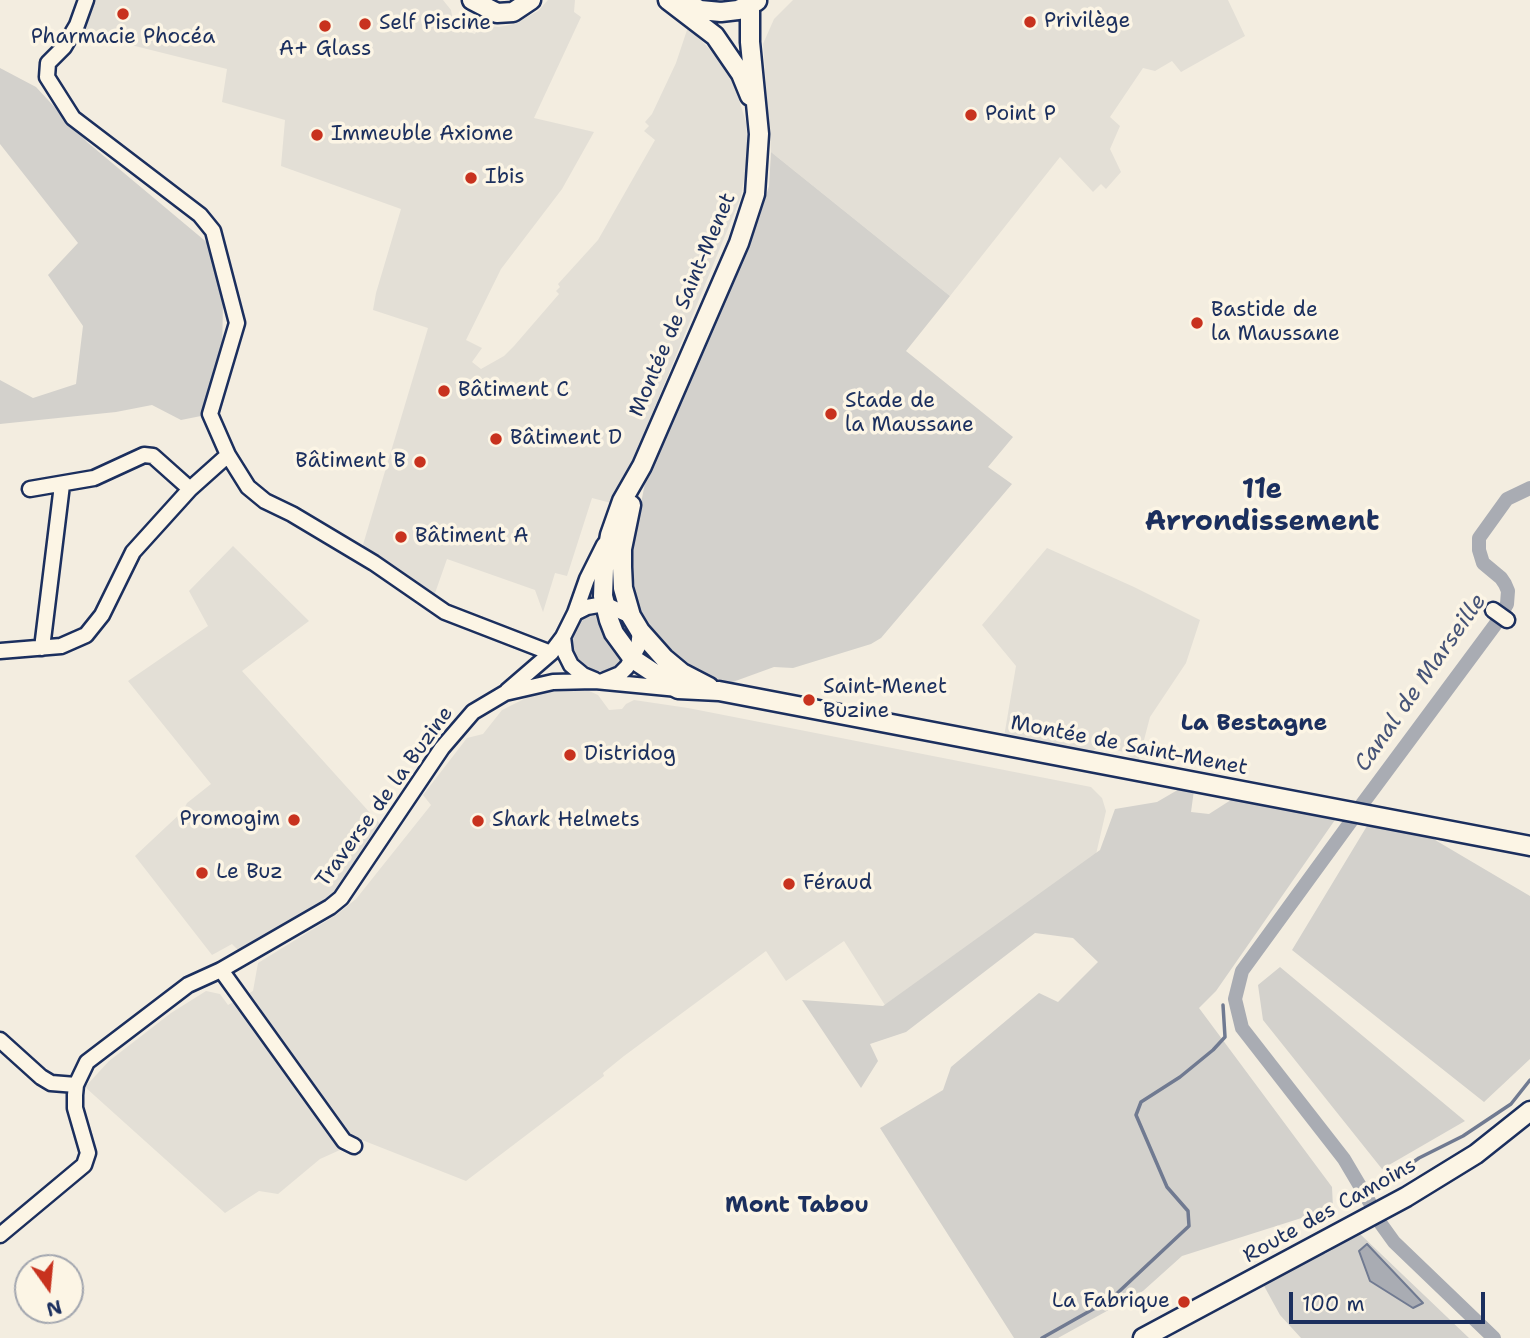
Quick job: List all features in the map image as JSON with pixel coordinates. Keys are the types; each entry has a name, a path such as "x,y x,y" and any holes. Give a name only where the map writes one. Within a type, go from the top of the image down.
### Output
{"main road":[{"path":"472,0 488,11 497,13 513,12 531,0"},
{"name":"Montée de Saint-Menet","path":"668,0 715,36 730,55 741,74 756,113"},
{"path":"681,0 700,9 721,12 738,10 752,1"},
{"name":"Montée de Saint-Menet","path":"750,42 757,19 772,0"},
{"name":"Montée de Saint-Menet","path":"752,1 750,42 759,160 755,194 739,243 639,471 622,501 610,535 604,569 604,604 614,633 633,659 678,688 719,691 1530,846"},
{"name":"Montée de Saint-Menet","path":"639,471 622,549 623,588 636,623 664,658 682,673 719,691"},
{"name":"Route des Camoins","path":"1143,1338 1406,1197 1476,1154 1530,1111"}],"street":[{"path":"86,0 77,25 64,47 48,63 47,77 73,118 200,215 213,231 237,323 210,414 228,455 248,486 265,501 374,563 445,612 551,653"},
{"path":"30,489 94,478 144,455 153,456 190,489"},
{"path":"0,651 61,646 86,635 102,615 133,552 190,489 228,455"},
{"path":"42,648 62,485"},
{"name":"Montée de Saint-Menet","path":"505,693 551,653 563,637 587,579 610,535"},
{"path":"575,613 587,607 604,604"},
{"name":"Montée de Saint-Menet","path":"604,604 636,623 633,659"},
{"path":"1493,610 1507,620"},
{"path":"563,637 565,653 571,664 583,675 599,681 620,674 633,659"},
{"name":"Traverse de la Buzine","path":"76,1085 88,1062 187,985 221,970 341,898 442,748 473,712 505,693 546,683 599,681 678,688"},
{"path":"221,970 344,1141 354,1146"},
{"path":"0,1040 51,1083 76,1085 75,1108 88,1153 84,1165 0,1235"}],"shaded area":[{"path":"94,0 443,0 451,10 454,27 475,34 478,28 514,24 538,11 548,0 575,0 574,12 581,17 534,118 594,132 562,189 501,269 466,340 482,348 472,362 481,369 504,356 514,346 559,294 556,291 560,287 558,284 598,240 655,140 644,131 649,126 645,122 652,114 676,63 688,27 722,62 734,84 746,122 748,154 741,197 629,470 611,503 592,498 567,576 555,573 543,612 535,590 447,559 434,596 362,548 428,328 373,310 401,209 281,166 285,120 222,102 227,69 83,33"},
{"path":"793,0 1228,0 1245,36 1181,72 1172,61 1155,71 1143,68 1110,117 1120,126 1110,149 1121,172 1106,189 1101,184 1093,192 1060,157 950,296 771,152 763,44 774,19"},
{"path":"0,68 36,87 87,142 210,245 223,302 222,354 206,415 181,420 152,405 116,412 0,424 0,380 33,398 76,384 83,326 48,275 78,243 0,144"},
{"name":"Stade de la Maussane","path":"771,152 950,296 906,351 1013,437 988,467 1012,484 881,638 871,644 793,668 774,667 730,683 695,671 671,655 640,617 632,569 633,544 645,483 759,219 769,186"},
{"path":"233,546 309,621 242,671 381,825 357,864 331,895 239,951 232,944 212,955 135,856 183,811 187,803 211,784 128,681 208,626 189,591"},
{"path":"1047,548 1200,620 1186,663 1150,717 1138,763 1124,752 1099,746 1090,754 1004,737 1016,666 982,625"},
{"path":"599,614 622,660 621,666 611,671 586,668 573,651 573,629 581,616"},
{"path":"559,688 587,690 598,695 609,710 622,709 634,700 688,708 1091,787 1102,798 1106,811 1094,863 890,1013 844,941 786,981 766,951 624,1056 603,1073 604,1076 466,1181 362,1140 320,1159 278,1194 259,1191 225,1213 85,1087 109,1061 171,1013 206,991 220,994 228,1005 253,991 258,963 336,915 356,899 431,805 423,795 467,738 483,734 502,710 528,697"},
{"path":"1181,788 1194,790 1191,812 1209,814 1234,798 1337,817 1216,991 1199,1008 1332,1187 1333,1208 1182,1256 1143,1291 1058,1338 1014,1338 880,1128 943,1090 951,1067 1039,993 1058,1002 1098,962 1073,938 1035,933 906,1032 870,1044 878,1061 861,1088 802,1000 883,1006 1100,850 1115,809 1157,802"},
{"path":"1367,826 1430,837 1530,896 1530,1059 1484,1102 1292,950"},
{"path":"1280,967 1465,1121 1382,1169 1263,1020 1258,985"},
{"path":"1358,1232 1469,1338 1301,1338 1280,1315 1263,1284 1320,1253 1325,1254 1332,1250 1334,1245"},
{"path":"1367,1244 1423,1303 1413,1308 1370,1281 1359,1251"}],"waterway":[{"name":"Canal de Marseille","path":"1360,807 1495,625 1507,604 1508,591 1505,584 1483,563 1479,538 1507,499 1530,488"},
{"name":"Canal de Marseille","path":"1352,820 1242,971 1235,999 1242,1028 1344,1159 1370,1203"},
{"path":"1042,1338 1111,1299 1189,1226 1188,1211 1167,1187 1136,1115 1141,1102 1180,1077 1225,1037 1223,1005"},
{"path":"1370,1192 1419,1158 1463,1136 1511,1104 1530,1080"},
{"name":"Canal de Marseille","path":"1381,1224 1394,1242 1494,1338"}],"place":[{"name":"Pharmacie Phocéa","path":"123,14"},
{"name":"Privilège","path":"1030,22"},
{"name":"Self Piscine","path":"365,24"},
{"name":"A+ Glass","path":"325,26"},
{"name":"Point P","path":"971,115"},
{"name":"Immeuble Axiome","path":"317,135"},
{"name":"Ibis","path":"471,178"},
{"name":"Bastide de la Maussane","path":"1197,323"},
{"name":"Bâtiment C","path":"444,391"},
{"name":"Stade de la Maussane","path":"831,414"},
{"name":"Bâtiment D","path":"496,439"},
{"name":"Bâtiment B","path":"420,462"},
{"name":"Bâtiment A","path":"401,537"},
{"name":"Saint-Menet Buzine","path":"809,700"},
{"name":"Distridog","path":"570,755"},
{"name":"Promogim","path":"294,820"},
{"name":"Shark Helmets","path":"478,821"},
{"name":"Le Buz","path":"202,873"},
{"name":"Féraud","path":"789,884"},
{"name":"La Fabrique","path":"1184,1302"}],"district":[{"name":"11e Arrondissement","path":"1262,507"},
{"name":"La Bestagne","path":"1254,724"},
{"name":"Mont Tabou","path":"797,1206"}]}
